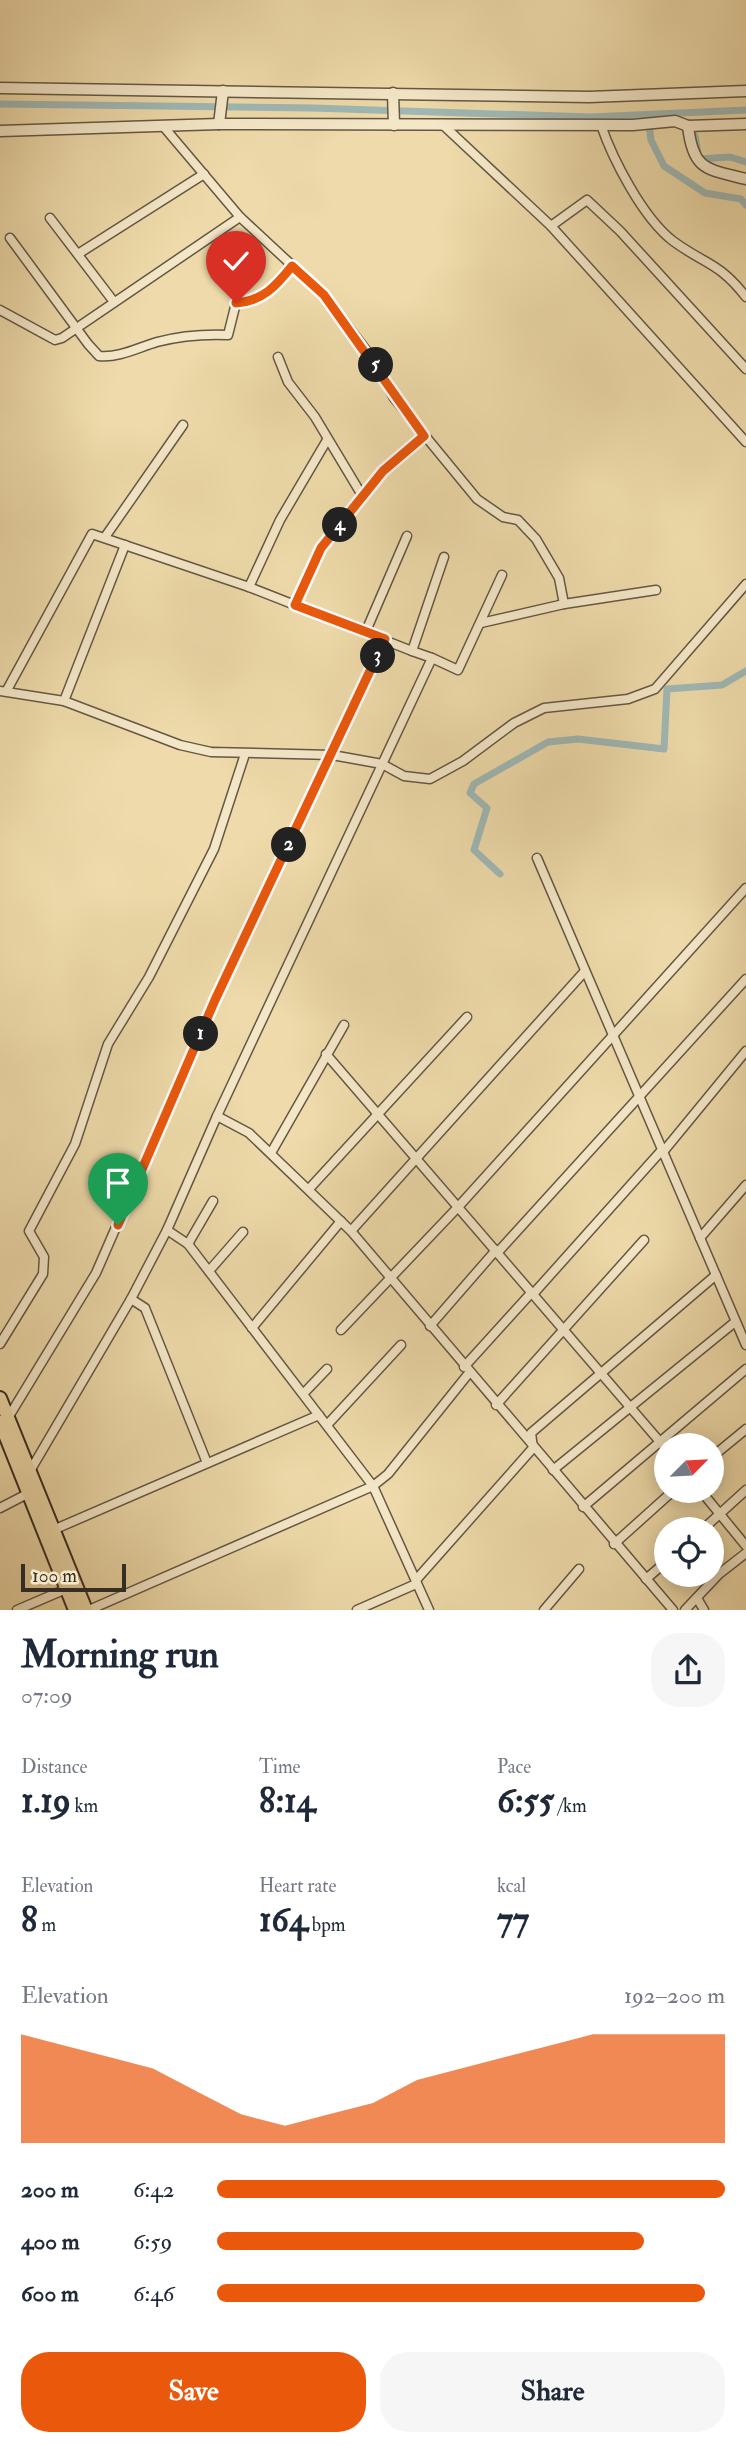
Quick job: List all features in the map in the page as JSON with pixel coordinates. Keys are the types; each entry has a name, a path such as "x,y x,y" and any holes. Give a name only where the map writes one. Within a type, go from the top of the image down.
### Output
{"highway":[{"path":"0,1398 4,1420 29,1493 75,1609"},
{"path":"4,1420 30,1471 87,1609"}],"street":[{"path":"0,88 589,97 746,91"},
{"path":"219,124 223,91"},
{"path":"393,93 394,125"},
{"path":"0,131 219,124 601,125 675,121 688,126 746,124"},
{"path":"442,124 551,226 746,442"},
{"path":"601,125 613,154 647,212 672,240 732,277 746,297"},
{"path":"163,126 240,217 324,295 424,436 477,499 503,517 518,520 536,539 559,578 564,604"},
{"path":"688,126 691,150 706,168 746,179"},
{"path":"78,254 204,174"},
{"path":"551,226 587,200 621,231 746,369"},
{"path":"0,310 55,340 240,217"},
{"path":"50,218 114,302"},
{"path":"10,238 99,356 112,357 159,342 199,334 228,335 236,303 253,302 273,289 292,266"},
{"path":"278,356 288,382 363,497"},
{"path":"105,537 183,425"},
{"path":"295,605 321,548 383,471 424,436"},
{"path":"249,587 280,520 327,440"},
{"path":"502,575 458,670 366,631 249,587 95,534 89,537 3,690 64,701 180,745 245,754 332,755 382,764 404,776 430,779 463,761 514,723 544,708 628,699 655,689 746,584"},
{"path":"366,631 407,536"},
{"path":"64,701 125,545"},
{"path":"412,651 444,556"},
{"path":"481,623 564,604 656,590"},
{"path":"4,1420 96,1273 215,1000 385,639"},
{"path":"30,1471 131,1299 167,1230 217,1116 432,658"},
{"path":"0,1344 43,1274 44,1257 29,1231 75,1144 108,1044 149,977 214,849 245,754"},
{"path":"537,858 611,1036 746,1345"},
{"path":"341,1330 459,1206 746,888"},
{"path":"351,1231 585,971"},
{"path":"430,1326 746,979"},
{"path":"309,1189 467,1017"},
{"path":"271,1153 344,1025"},
{"path":"87,1609 373,1486 388,1474 466,1370 662,1151 746,1051"},
{"path":"326,1054 654,1434"},
{"path":"217,1116 249,1133 351,1231 614,1544 673,1609"},
{"path":"700,1238 746,1185"},
{"path":"188,1244 213,1201"},
{"path":"252,1328 341,1221"},
{"path":"167,1230 188,1244 373,1486 429,1609"},
{"path":"209,1271 243,1232"},
{"path":"496,1405 566,1331 644,1240"},
{"path":"357,1609 416,1582 533,1448 531,1433 716,1275"},
{"path":"131,1299 145,1308 207,1463"},
{"path":"553,1470 736,1322"},
{"path":"327,1425 401,1345"},
{"path":"304,1393 327,1369"},
{"path":"670,1433 746,1369"},
{"path":"53,1531 320,1415"},
{"path":"724,1447 746,1429"},
{"path":"583,1507 654,1446"},
{"path":"717,1517 746,1490"},
{"path":"0,1508 29,1493"},
{"path":"614,1544 660,1503"},
{"path":"712,1503 746,1546"},
{"path":"685,1609 719,1574 746,1553"},
{"path":"544,1609 579,1569"},
{"path":"646,1579 654,1572"},
{"path":"17,1609 66,1589"},
{"path":"697,1598 704,1609"}],"waterway":[{"path":"0,104 313,108 591,117 746,110"},
{"path":"649,124 651,140 664,166 705,193 741,199 746,205"},
{"path":"695,136 699,159 730,157 746,162"},
{"path":"500,874 474,850 487,808 470,793 474,784 548,742 578,739 664,749 667,689 722,685 746,671"}],"route":[{"path":"118,1225 215,1000 385,639 295,605 321,548 383,471 424,436 394,398 376,363 324,295 292,266 273,289 253,302 236,303"}]}
